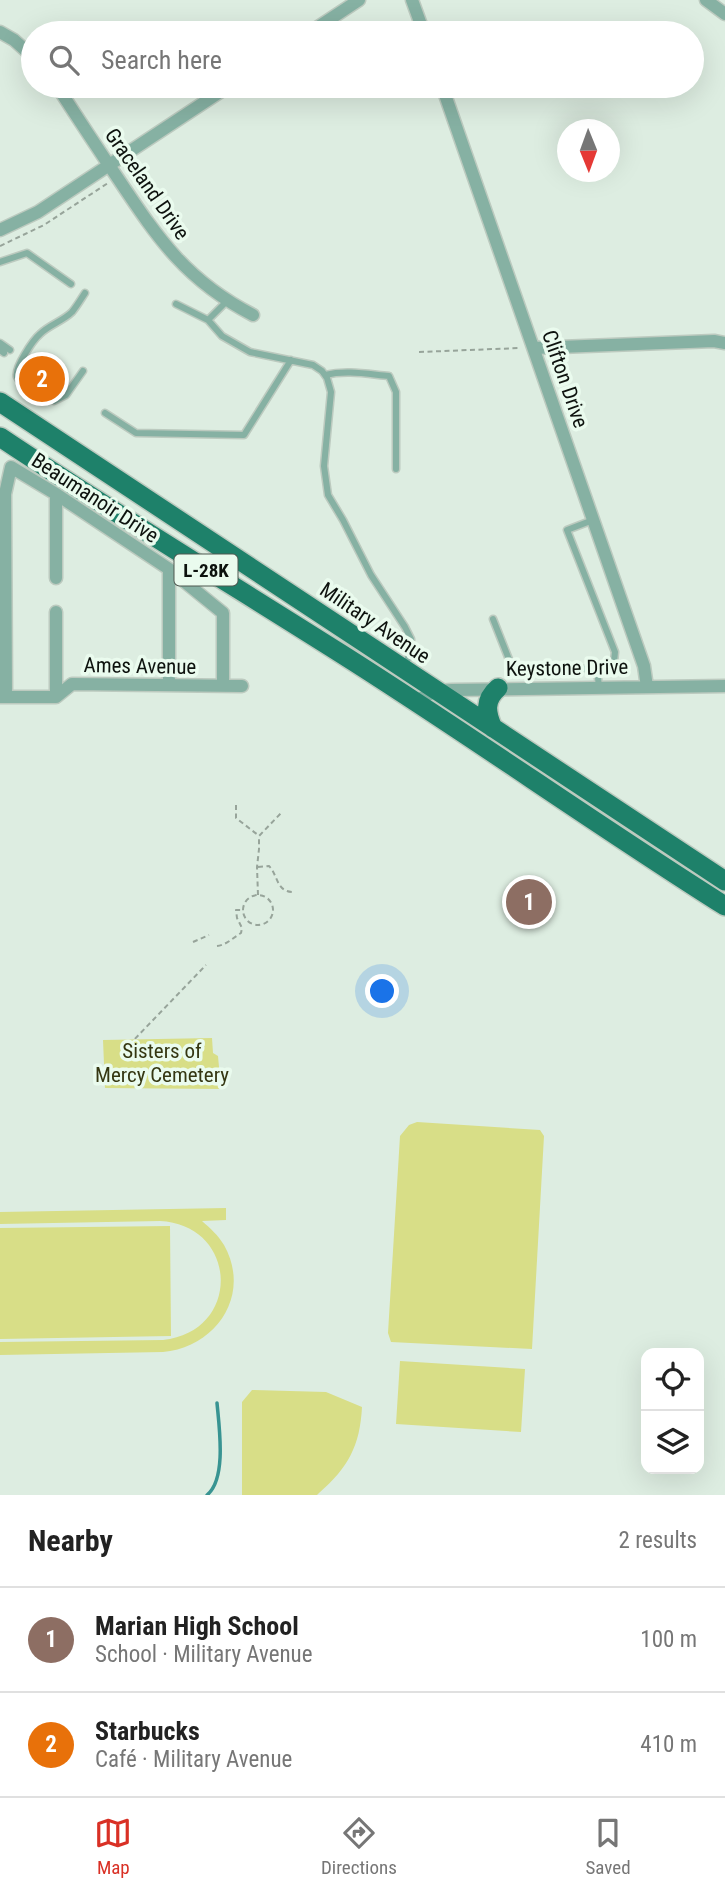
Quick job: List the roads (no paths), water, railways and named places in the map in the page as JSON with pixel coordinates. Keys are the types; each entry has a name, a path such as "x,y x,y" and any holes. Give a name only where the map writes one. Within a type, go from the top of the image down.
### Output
{"main road":[{"name":"Military Avenue","path":"0,402 725,881"},
{"name":"L-28K","path":"0,437 68,483 341,654 616,837 725,906"},
{"path":"492,729 486,710 491,696 499,688"}],"street":[{"path":"327,21 359,0"},
{"path":"412,0 420,21"},
{"path":"706,0 725,14"},
{"path":"0,32 21,47"},
{"name":"Graceland Drive","path":"65,98 153,231 172,254 227,301 253,315"},
{"path":"0,230 38,212 211,98"},
{"name":"Clifton Drive","path":"446,98 644,666 647,687"},
{"path":"534,348 725,342"},
{"name":"Beaumanoir Drive","path":"3,697 5,494 11,467 169,569 223,613 223,686"},
{"path":"56,495 56,578"},
{"path":"169,569 170,684"},
{"path":"56,612 56,696"},
{"name":"Ames Avenue","path":"3,697 56,696 72,684 242,686"},
{"name":"Keystone Drive","path":"413,702 436,691 725,686"}],"lane":[{"path":"0,262 27,253 71,284"},
{"path":"83,371 66,395 54,401 21,382 17,375 24,356 40,333 72,312 85,293"},
{"path":"208,320 227,301"},
{"path":"176,304 208,320 222,336 250,352 313,365 325,375 331,392 324,466 328,495 344,520 371,575 411,639 404,670"},
{"path":"0,343 5,351"},
{"path":"105,413 136,433 244,435 290,360"},
{"path":"325,375 353,372 390,376 396,392 396,469"},
{"path":"493,619 510,662 518,667 597,669 614,662 615,652 567,530 593,520"},
{"path":"597,669 599,687"}],"waterway":[{"path":"207,1495 213,1487 219,1465 217,1403"}],"place":[{"name":"Starbucks","path":"42,379"},
{"name":"Marian High School","path":"529,902"}],"park label":[{"name":"Sisters of Mercy Cemetery","path":"162,1063"}]}
